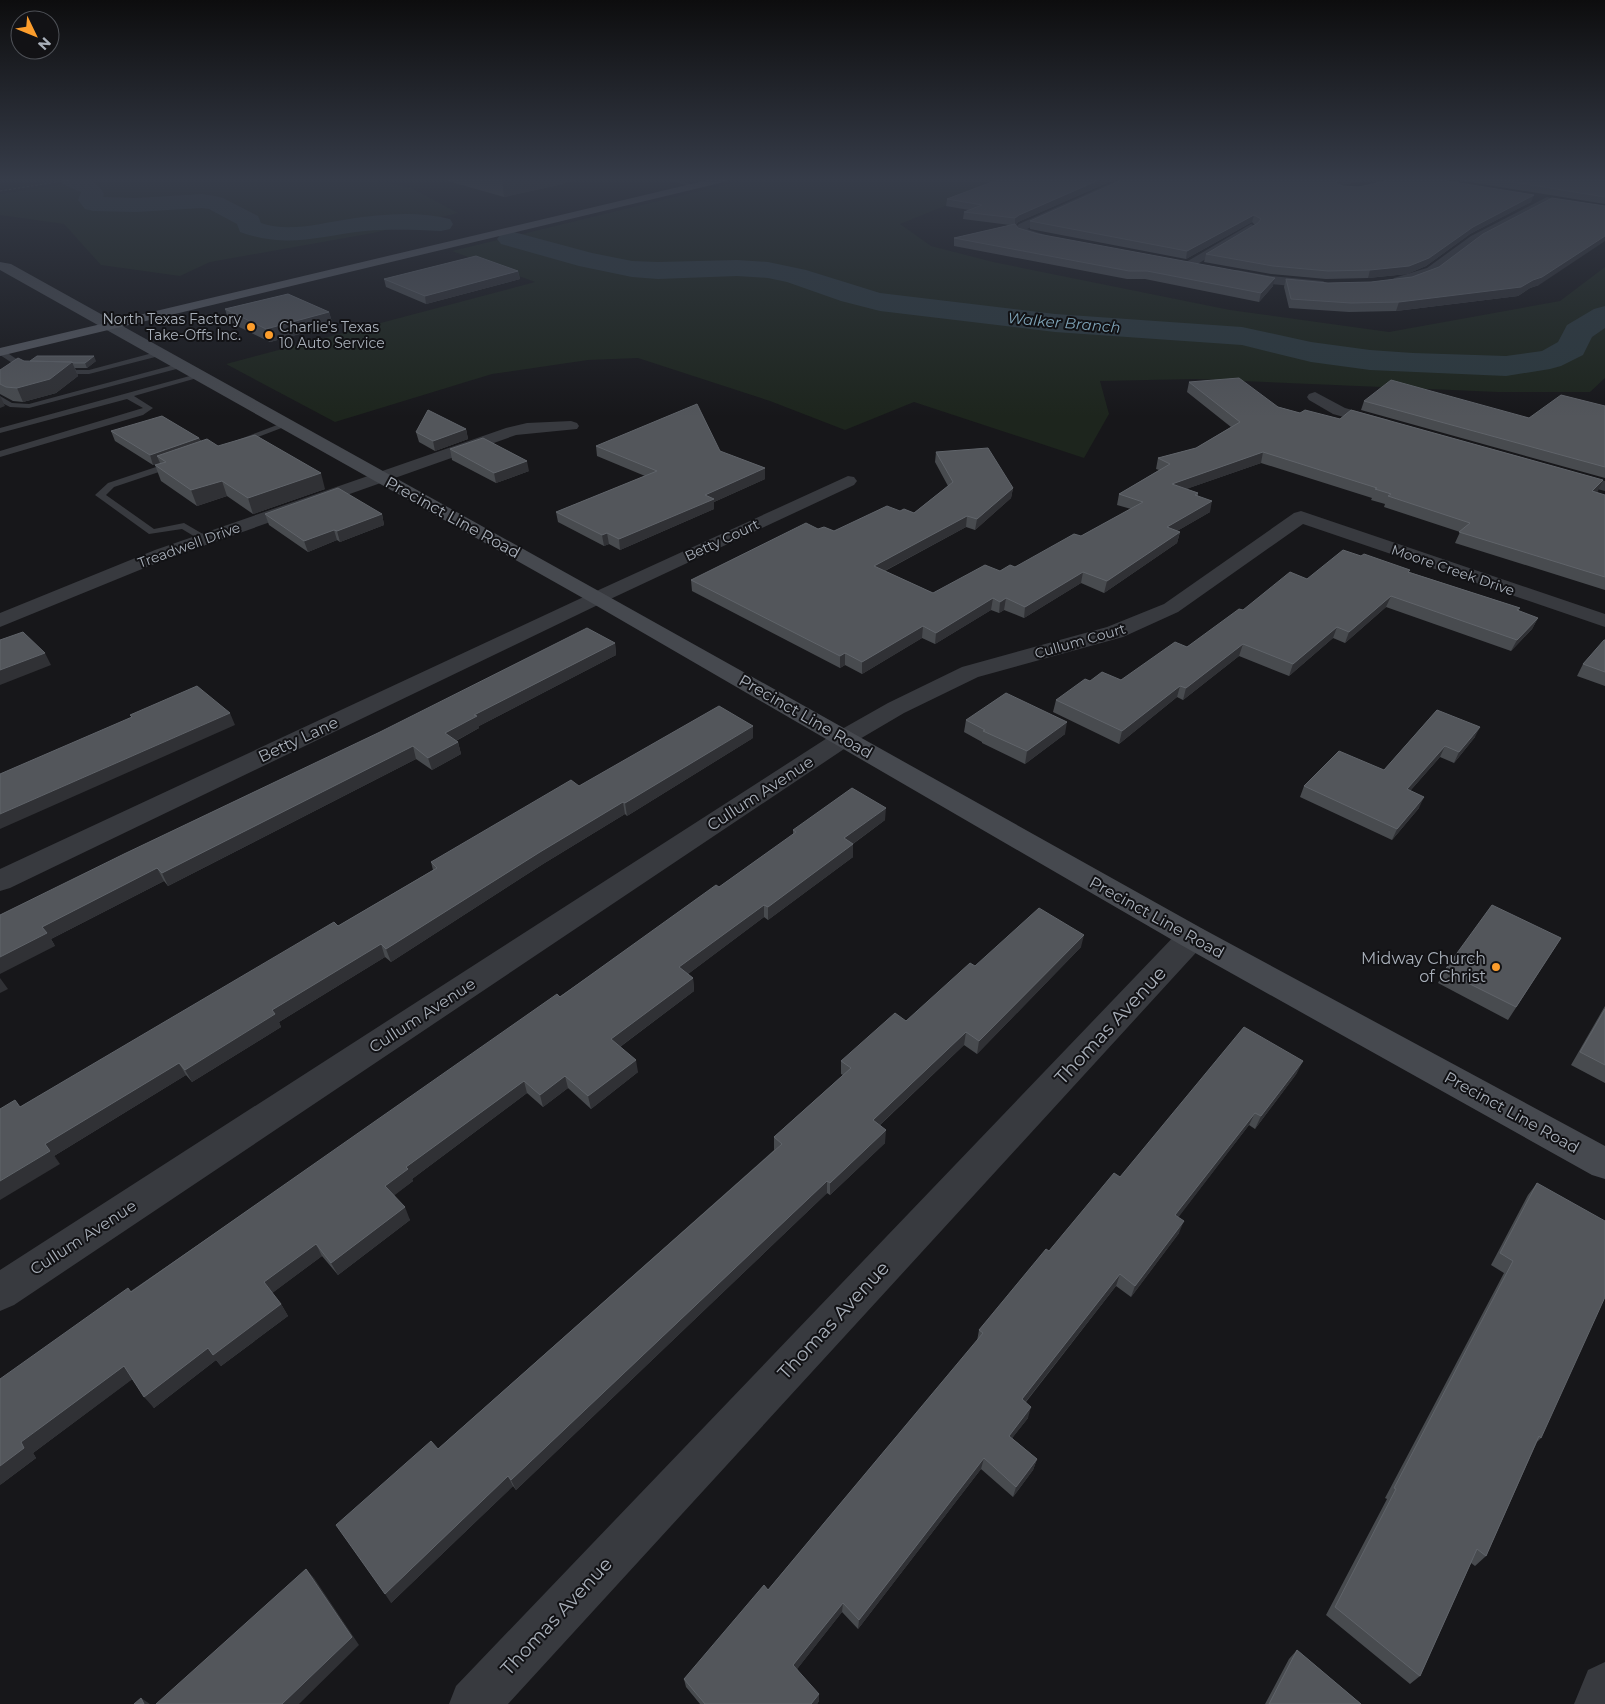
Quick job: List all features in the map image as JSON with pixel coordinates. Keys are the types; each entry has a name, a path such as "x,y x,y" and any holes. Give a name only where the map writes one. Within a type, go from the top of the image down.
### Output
{"main road":[{"path":"0,352 383,259"},
{"name":"Precinct Line Road","path":"2,268 288,424 1192,937 1605,1164"},
{"path":"74,318 113,309"}],"street":[{"path":"1192,259 1182,264 1204,268"},
{"path":"1389,282 1409,279 1431,271 1448,259"},
{"path":"1221,271 1270,280 1336,285"},
{"path":"1315,397 1339,411 1396,427"},
{"name":"Treadwell Drive","path":"0,621 162,554 380,476 512,431 526,428 571,426"},
{"path":"1547,470 1605,486"},
{"name":"Betty Court","path":"597,598 848,481"},
{"name":"Moore Creek Drive","path":"1301,518 1605,621"},
{"name":"Cullum Court","path":"844,738 896,708 970,672 1115,632 1171,608 1301,518"},
{"name":"Betty Lane","path":"0,881 597,598"},
{"name":"Cullum Avenue","path":"0,1292 844,738"},
{"name":"Thomas Avenue","path":"474,1704 1192,937"},
{"path":"1599,1704 1605,1687"}],"lane":[{"path":"0,352 30,371 40,371"},
{"path":"50,372 89,372 160,353"},
{"path":"0,431 128,396 191,370"},
{"path":"0,398 10,405 28,406 191,370"},
{"path":"0,454 140,414 149,408 128,396"},
{"path":"232,444 288,424"},
{"path":"185,460 111,485 100,495 152,532 184,526 204,539"}],"shaded area":[{"path":"95,259 230,259 210,262 180,276 101,265"},
{"path":"472,259 980,259 1230,310 1389,332 1560,301 1605,267 1605,378 1590,392 1498,392 1195,379 1100,381 1109,414 1084,458 914,402 845,430 770,401 638,358 588,360 492,374 335,422 226,364 535,282"}],"building":[{"path":"466,259 483,259 518,271 425,296 384,279"},
{"path":"1063,259 1170,259 1275,278 1261,293 1147,271 1129,271"},
{"path":"1231,259 1428,259 1409,266 1370,270 1328,271 1273,266"},
{"path":"1450,259 1570,259 1542,277 1521,287 1399,302 1351,303 1291,299 1286,279 1328,283 1371,282 1412,277 1439,267"},
{"path":"288,294 329,312 266,329 225,309"},
{"path":"37,356 94,356 85,363 30,361"},
{"path":"18,358 24,361 72,362 50,379 17,388 6,387 0,384 0,370"},
{"path":"1239,378 1278,407 1300,413 1305,410 1340,419 1351,410 1603,480 1592,491 1605,495 1605,577 1459,532 1470,523 1388,496 1391,494 1375,489 1377,488 1263,452 1172,484 1198,493 1195,495 1212,501 1167,527 1180,532 1107,581 1083,572 1025,607 1006,598 1000,602 993,598 936,633 923,626 862,662 845,653 840,656 691,580 806,523 818,529 824,527 834,531 887,506 900,511 904,509 914,513 953,482 936,452 988,448 1013,488 977,519 967,516 874,566 933,593 985,565 1000,571 1010,565 1015,567 1074,534 1081,536 1143,502 1119,494 1170,464 1158,458 1196,448 1240,422 1189,382"},
{"path":"1391,380 1529,418 1561,395 1605,406 1605,467 1364,401"},
{"path":"697,404 720,451 765,468 705,495 714,499 619,539 607,533 602,535 556,512 657,471 596,446"},
{"path":"428,410 466,429 433,441 416,432"},
{"path":"162,416 199,438 150,455 111,431"},
{"path":"255,435 321,473 248,498 222,481 191,490 155,465 166,462 157,456 207,439 218,446"},
{"path":"483,438 527,461 494,473 450,449"},
{"path":"338,488 382,514 304,541 265,514"},
{"path":"1343,550 1361,556 1364,554 1410,570 1408,572 1520,608 1517,610 1538,618 1517,640 1391,596 1349,632 1337,627 1293,664 1243,644 1186,688 1180,686 1122,731 1056,700 1085,679 1090,681 1102,672 1121,680 1175,642 1187,647 1239,609 1243,610 1290,572 1307,579"},
{"path":"587,628 615,643 474,715 477,716 445,733 458,742 428,758 413,746 162,873 157,868 42,927 47,933 0,957 0,915 380,732"},
{"path":"23,632 45,653 0,670 0,640"},
{"path":"1605,640 1605,672 1583,664"},
{"path":"197,686 230,713 0,814 0,774 132,717 130,715"},
{"path":"1006,693 1067,722 1027,751 983,731 985,730 966,720"},
{"path":"719,706 753,726 540,852 386,949 381,944 272,1010 275,1014 185,1070 179,1063 45,1144 50,1151 0,1181 0,1109 15,1100 20,1107 334,922 338,926 437,868 431,862 571,780 579,786"},
{"path":"1437,710 1480,727 1459,752 1445,746 1407,789 1424,797 1397,829 1304,786 1339,751 1384,770"},
{"path":"852,788 886,808 844,838 853,844 768,907 764,905 679,967 693,978 611,1039 636,1060 588,1096 565,1076 540,1095 524,1081 406,1167 408,1169 385,1186 405,1207 331,1263 316,1244 264,1282 281,1304 213,1355 208,1348 144,1397 124,1366 21,1442 24,1448 0,1466 0,1379 128,1288 131,1292 557,994 560,997 716,885 719,887 796,832 793,830"},
{"name":"Midway Church of Christ","path":"1492,905 1561,938 1516,1007 1444,971"},
{"path":"1039,908 1084,935 979,1041 966,1032 873,1120 886,1130 830,1183 827,1181 511,1480 508,1476 385,1594 336,1525 431,1441 438,1449 782,1144 774,1137 851,1068 841,1061 895,1013 906,1021 970,963 975,966"},
{"path":"1605,1009 1605,1065 1580,1052"},
{"path":"1244,1027 1303,1061 1261,1116 1255,1113 1175,1215 1184,1221 1135,1286 1120,1274 1022,1399 1031,1407 1009,1436 1037,1459 1016,1487 984,1458 859,1620 843,1603 793,1665 819,1694 811,1704 705,1704 684,1679 764,1585 768,1590 983,1333 979,1330 1046,1249 1049,1251 1114,1173 1120,1177"},
{"path":"1537,1183 1605,1221 1605,1297 1541,1438 1539,1436 1486,1556 1477,1549 1420,1676 1335,1607 1396,1489 1394,1488 1513,1261 1500,1253"},
{"path":"306,1569 352,1637 282,1704 156,1704"},
{"path":"1297,1650 1361,1704 1269,1704"},
{"path":"141,1698 144,1704 134,1704"}],"waterway":[{"name":"Walker Branch","path":"583,259 643,270 737,268 768,270 796,276 852,295 880,302 1055,323 1242,336 1311,352 1370,360 1413,363 1506,366 1550,359 1572,348 1578,332 1605,315"}],"place":[{"name":"North Texas Factory Take-Offs Inc.","path":"251,327"},
{"name":"Charlie's Texas 10 Auto Service","path":"269,335"},
{"name":"Midway Church of Christ","path":"1496,967"}]}
